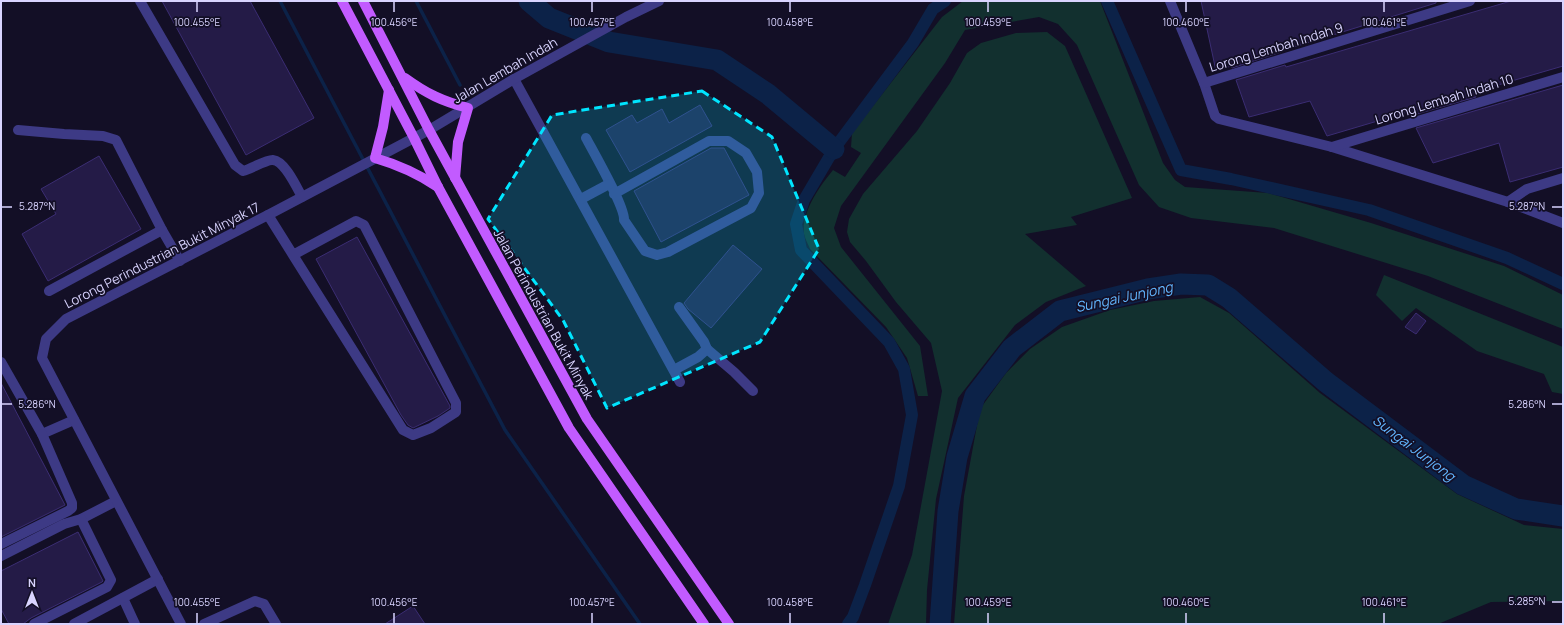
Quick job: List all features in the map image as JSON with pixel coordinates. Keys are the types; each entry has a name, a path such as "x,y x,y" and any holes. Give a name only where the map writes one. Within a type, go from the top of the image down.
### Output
{"main road":[{"path":"342,1 438,187 569,428 704,624"},
{"name":"Jalan Perindustrian Bukit Minyak","path":"363,1 429,130 586,419 729,624"},
{"path":"403,77 423,91 444,101 468,108 458,142 455,178"},
{"path":"389,90 383,127 368,161 396,164 418,174 438,187"}],"street":[{"path":"140,1 235,165 243,171 272,160 278,162 288,172 302,198"},
{"name":"Jalan Lembah Indah","path":"429,130 468,108 514,79 626,17 659,1"},
{"path":"1170,1 1204,83 1215,116 1219,119 1332,147 1508,202 1563,223"},
{"name":"Lorong Lembah Indah 9","path":"1204,83 1470,1"},
{"name":"Lorong Lembah Indah 10","path":"1332,147 1563,77"},
{"path":"514,79 680,382"},
{"path":"18,130 103,136 116,140 162,230 180,261"},
{"name":"Lorong Perindustrian Bukit Minyak 17","path":"181,624 42,358 46,339 66,319 302,198 368,161 429,130"},
{"path":"586,138 610,184 614,194 624,214 624,220 645,251 657,255 668,252 750,208 759,192 757,172 746,153 728,141 709,141 614,194"},
{"path":"1508,202 1527,189 1563,178"},
{"path":"581,199 610,184"},
{"path":"268,215 293,255 404,430 413,435 431,428 456,412 456,403 364,225 356,221 293,255"},
{"path":"48,291 162,230"},
{"path":"679,307 704,342 707,349 734,372 752,391"},
{"path":"674,370 698,357 707,349"},
{"path":"1,362 42,434 72,503 72,508 68,512 1,544"},
{"path":"42,434 74,420"},
{"path":"1,556 64,524 81,519 116,501"},
{"path":"34,624 106,588 111,580 81,519"},
{"path":"74,624 158,579"},
{"path":"122,598 135,624"},
{"path":"204,624 255,601 264,604 276,624"}],"highlighted area":[{"path":"702,91 772,137 819,249 760,342 607,408 563,320 488,219 552,115"}],"green space":[{"path":"963,1 1100,1 1163,163 1175,180 1185,187 1268,193 1371,223 1504,266 1563,295 1563,329 1428,276 1274,228 1191,218 1159,207 1139,185 1077,45 1058,24 1039,17 965,30 945,63 841,206 834,228 841,247 920,346 928,396 918,396 907,358 886,327 810,249 804,236 805,217 817,191 833,170 845,177 861,153 851,147 852,133 942,17"},
{"path":"1047,32 1065,46 1132,198 1071,217 1077,225 1025,234 1086,286 1046,302 1015,325 958,398 936,499 927,590 926,624 888,624 912,555 942,391 931,343 896,302 850,242 847,232 849,219 863,194 917,131 950,83 967,53 981,43 1016,33"},
{"path":"1384,275 1563,347 1563,394 1552,392 1544,374 1477,351 1416,308 1402,321 1376,295"},
{"path":"1200,297 1229,313 1320,393 1457,494 1524,525 1563,529 1563,601 1491,602 1438,624 954,624 964,496 980,409 1006,373 1030,349 1062,327 1110,310 1154,301"}],"building":[{"path":"162,1 250,1 314,118 246,155"},
{"path":"1201,1 1436,1 1436,3 1281,51 1232,68 1231,66 1216,71"},
{"path":"1511,1 1563,1 1563,66 1474,92 1476,97 1410,116 1408,112 1327,136 1310,101 1249,117 1236,80 1285,65 1286,67"},
{"path":"1563,85 1563,167 1510,182 1499,143 1433,163 1416,128"},
{"path":"700,105 712,126 630,172 606,130 632,115 637,123 662,109 669,123"},
{"path":"711,148 724,148 749,195 661,242 634,191"},
{"path":"99,156 141,229 48,281 22,234 56,214 41,189"},
{"path":"357,237 450,406 450,408 438,416 413,428 408,425 401,415 316,259"},
{"path":"733,245 762,269 711,328 688,309 684,303"},
{"path":"1416,313 1426,321 1416,334 1405,327"},
{"path":"1,383 65,505 1,537"},
{"path":"78,532 103,581 31,618 23,624 9,624 1,609 1,571"},
{"path":"413,606 425,624 385,624"}],"waterway":[{"path":"280,1 505,430 640,624"},
{"path":"416,1 460,85"},
{"path":"529,1 549,18 609,42 717,60 768,94 834,149"},
{"path":"848,624 853,617 865,585 899,486 912,415 904,369 889,342 801,250 796,224 804,200 834,149 913,43 933,9 945,1"},
{"path":"1107,1 1181,170 1231,179 1369,210 1507,258 1563,284"},
{"name":"Sungai Junjong","path":"940,624 948,511 957,457 975,396 1012,348 1060,311 1148,289 1181,284 1208,285 1229,298 1326,382 1463,485 1516,509 1563,516"}]}
